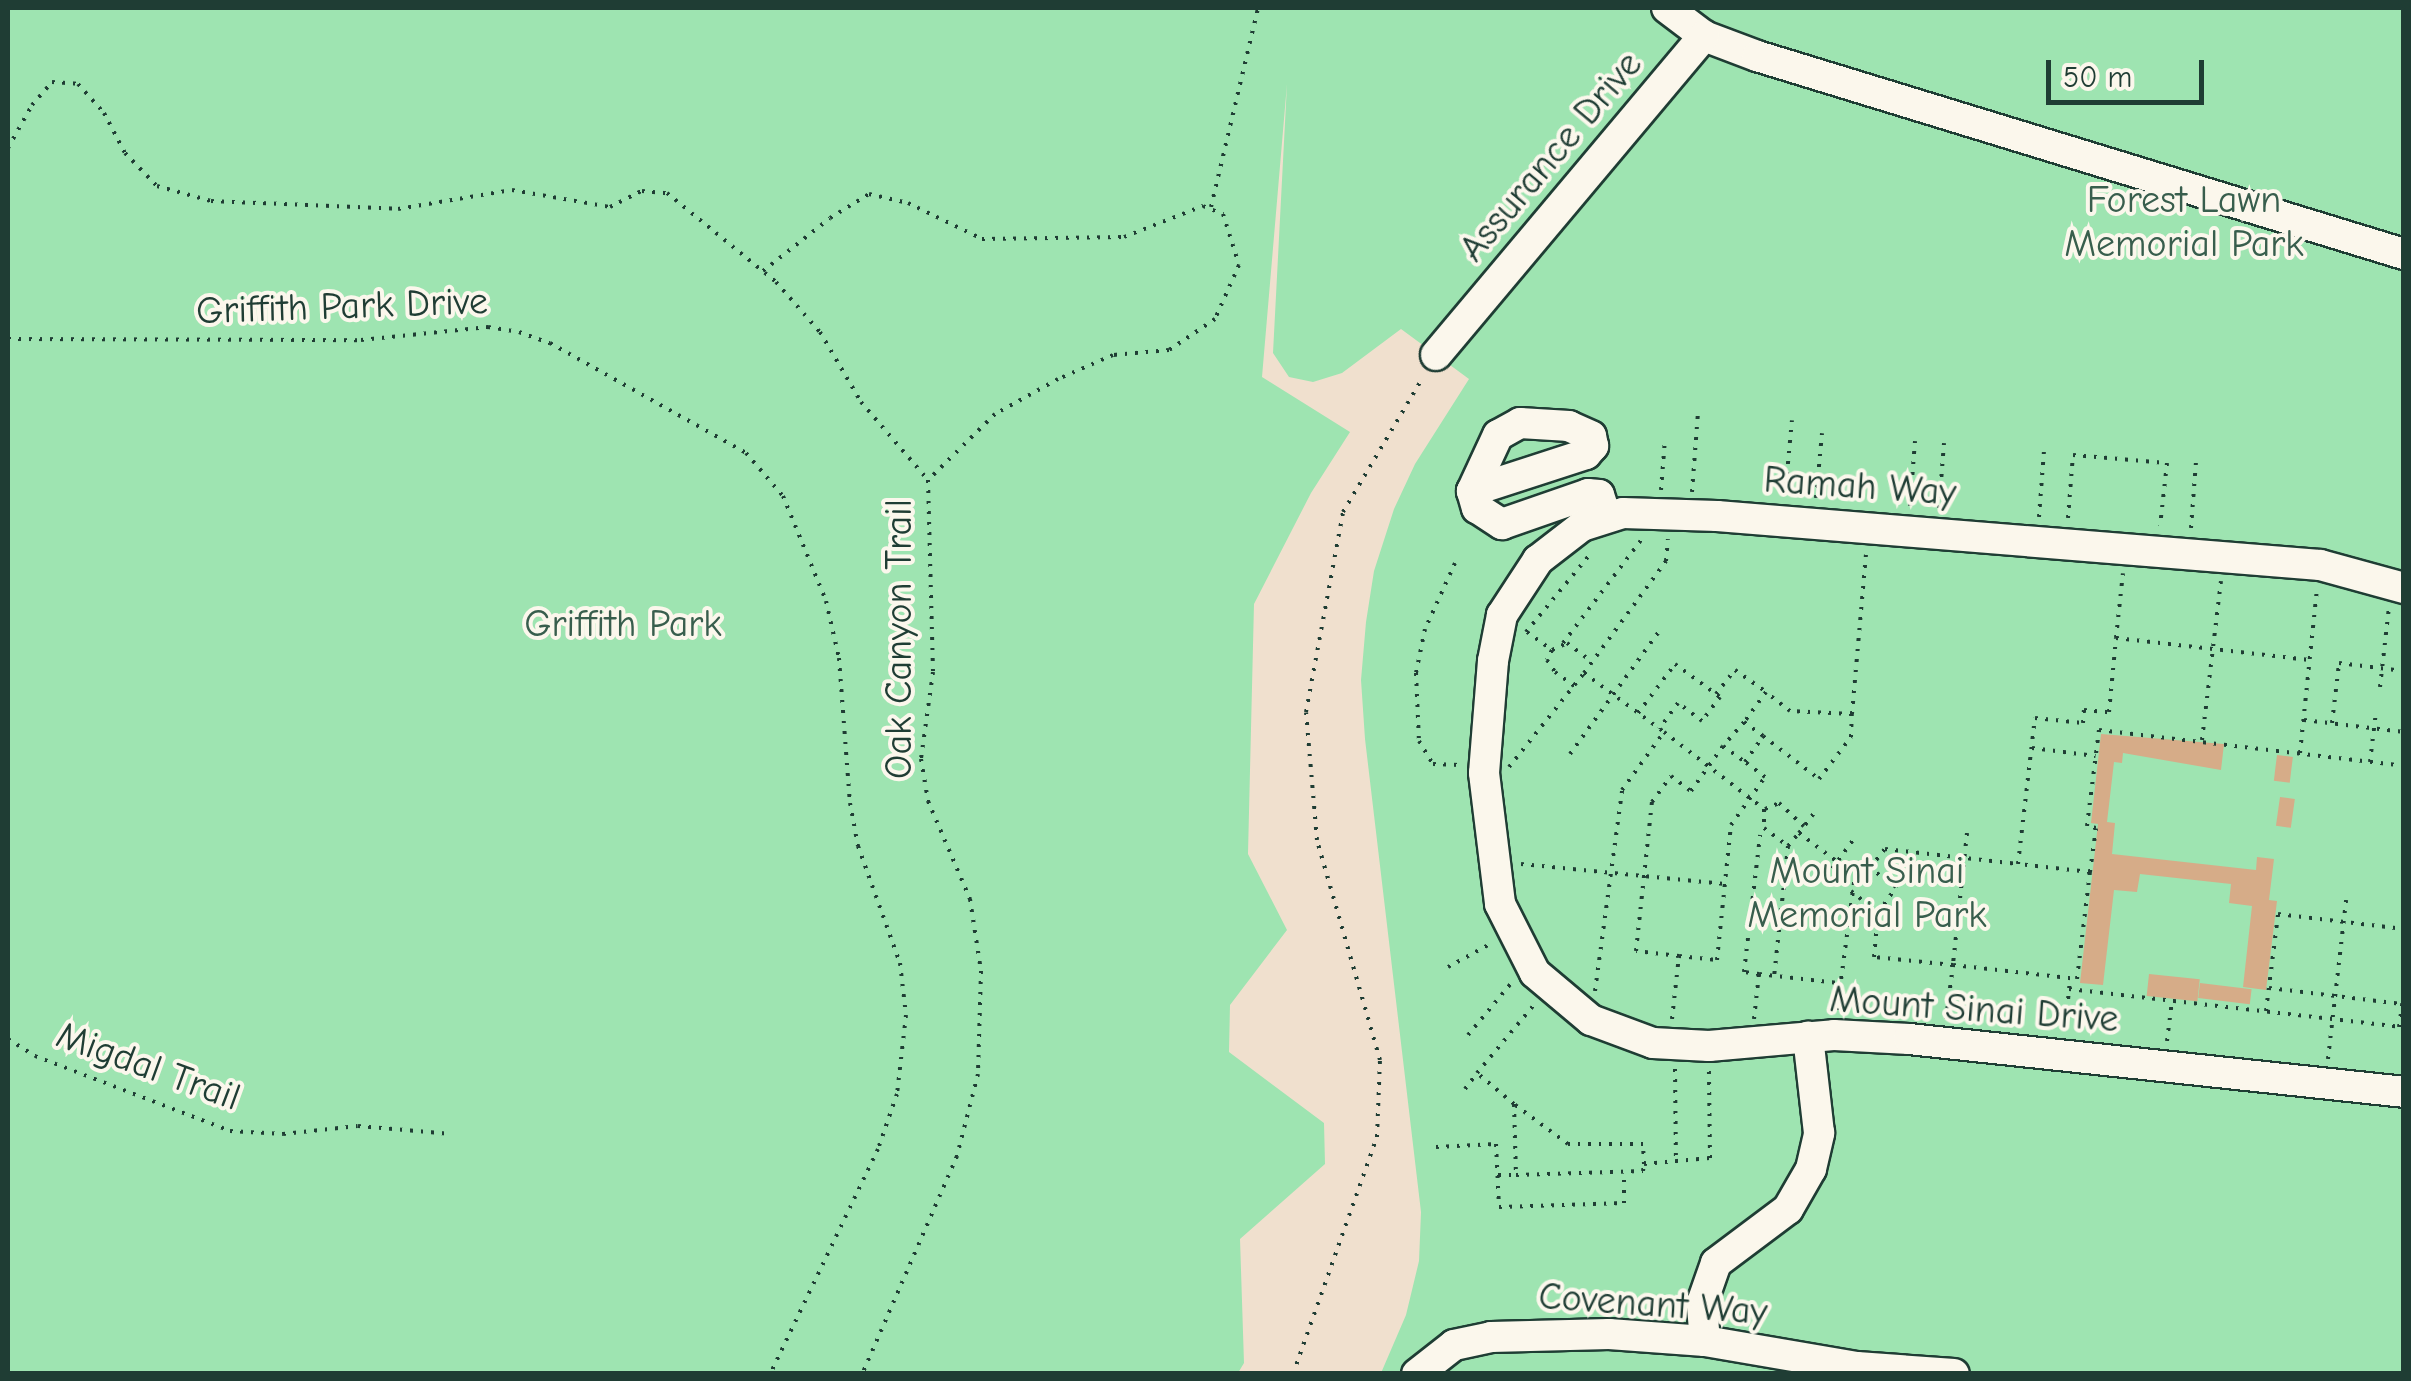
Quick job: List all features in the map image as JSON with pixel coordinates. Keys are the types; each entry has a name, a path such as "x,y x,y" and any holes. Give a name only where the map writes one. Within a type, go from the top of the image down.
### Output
{"lane":[{"path":"1667,8 1704,36 1757,56 2404,254"},
{"name":"Assurance Drive","path":"1436,354 1704,36"},
{"path":"1472,491 1476,508 1502,524 1588,494 1599,495 1606,518"},
{"name":"Ramah Way","path":"1485,782 1493,661 1514,624 1538,560 1582,526 1606,518 1673,513 2224,556 2320,565 2398,586"},
{"name":"Mount Sinai Drive","path":"1485,782 1500,904 1529,961 1550,986 1590,1020 1653,1043 1709,1046 1821,1036 1942,1042 2404,1092"},
{"path":"1704,1341 1702,1303 1716,1263 1788,1209 1810,1169 1819,1132 1821,1036"},
{"name":"Covenant Way","path":"1417,1374 1454,1345 1492,1336 1609,1334 1704,1341 1857,1367 1954,1374"}],"path":[{"path":"1210,209 1258,8"},
{"name":"Oak Canyon Trail","path":"8,148 32,104 52,82 78,84 104,113 125,153 157,186 211,201 398,209 512,190 610,207 642,190 667,193 763,270 820,332 861,402 928,480 933,672 921,759 928,801 970,899 981,971 978,1074 956,1156 862,1374"},
{"path":"763,270 830,218 869,194 908,203 982,239 1124,236 1203,206 1223,214 1239,265 1214,319 1169,350 1113,356 1058,379 995,414 928,480"},
{"name":"Griffith Park Drive","path":"8,339 362,340 488,327 519,332 550,342 746,454 783,496 826,601 841,676 850,803 858,846 900,963 906,1016 897,1094 878,1149 770,1374"},
{"path":"1292,1374 1377,1138 1380,1060 1317,840 1306,712 1344,512 1436,354"},
{"path":"1455,563 1424,630 1416,673 1419,741 1433,764 1485,782 1574,686 1666,561 1673,513 1698,412"},
{"path":"1782,521 1792,420"},
{"path":"1814,523 1822,433"},
{"path":"1574,686 1547,660 1673,513 1666,439"},
{"path":"1915,441 1922,532"},
{"path":"1922,532 1944,442"},
{"path":"2044,452 2052,542"},
{"path":"2052,542 2073,456 2167,463 2158,551"},
{"path":"2189,553 2196,461"},
{"path":"1552,650 1514,624 1556,591 1561,595 1606,533 1606,518"},
{"path":"1744,722 1819,779 1852,737 1869,528"},
{"path":"2018,864 2035,718 2084,723 2084,710 2109,712 2126,549"},
{"path":"2202,740 2224,556"},
{"path":"2300,753 2320,565"},
{"path":"2380,687 2398,586"},
{"path":"1570,754 1660,630"},
{"path":"2116,638 2310,660"},
{"path":"1563,643 1592,662"},
{"path":"2332,724 2339,663 2404,671"},
{"path":"1590,1020 1622,790 1678,703 1702,721 1720,697 1675,664 1638,713"},
{"path":"1716,694 1735,670 1790,710 1852,714"},
{"path":"1584,672 1764,809"},
{"path":"1723,746 1765,777 1731,824 1716,960 1636,951 1652,802 1671,776 1692,791 1723,746 1766,692"},
{"path":"2370,762 2376,712"},
{"path":"2304,720 2404,732"},
{"path":"1870,868 1896,887 1878,913 1874,957 2076,979 2096,828 2087,826 2099,730 2404,766"},
{"path":"1745,762 1763,736"},
{"path":"2032,748 2096,756"},
{"path":"1764,809 1779,803 1804,826"},
{"path":"1774,976 1788,846 1818,808"},
{"path":"1764,809 1764,828 1788,846"},
{"path":"1799,832 1855,875"},
{"path":"1942,1042 1967,833"},
{"path":"1760,835 1744,972 1840,983"},
{"path":"1826,877 1856,836"},
{"path":"1855,875 1870,868 1885,850 2090,872"},
{"path":"1493,861 1725,884"},
{"path":"1821,1036 1840,983 1855,875"},
{"path":"1851,890 1878,913"},
{"path":"2326,1084 2346,900"},
{"path":"2266,1010 2278,914 2404,929"},
{"path":"1448,967 1514,931"},
{"path":"1644,1164 1676,1164 1672,1044 1679,956"},
{"path":"1468,1035 1529,961"},
{"path":"1751,1044 1758,974"},
{"path":"2063,1054 2070,978"},
{"path":"1465,1088 1550,986"},
{"path":"2269,988 2402,1004"},
{"path":"2070,989 2402,1027 2404,993"},
{"path":"2164,1066 2172,1000"},
{"name":"Migdal Trail","path":"8,1039 35,1056 230,1131 283,1134 358,1126 452,1134"},
{"path":"1676,1159 1710,1158 1709,1046"},
{"path":"1477,1074 1568,1144 1643,1144 1643,1171 1498,1175"},
{"path":"1514,1104 1516,1175"},
{"path":"1436,1147 1496,1144 1499,1207 1624,1203 1624,1172"}],"green space":[{"path":"8,8 2403,8 2403,1373 1381,1373 1406,1315 1419,1261 1421,1212 1365,739 1361,680 1366,622 1374,571 1394,509 1415,464 1469,379 1401,329 1342,373 1313,382 1289,377 1273,353 1287,84 1262,377 1350,432 1311,493 1254,604 1248,854 1287,930 1230,1005 1229,1052 1324,1123 1325,1164 1240,1239 1244,1363 1238,1373 8,1374"}],"building":[{"path":"2101,734 2224,744 2221,770 2123,753 2122,763 2114,762 2107,822 2115,823 2112,854 2256,870 2257,857 2274,859 2269,900 2277,901 2266,990 2243,987 2252,906 2229,903 2231,884 2140,874 2137,892 2114,890 2103,985 2080,983 2098,824 2091,823"},
{"path":"2277,755 2293,757 2290,783 2274,781"},
{"path":"2280,797 2295,799 2291,828 2276,826"},
{"path":"2149,974 2200,979 2197,1001 2147,996"},
{"path":"2200,983 2252,989 2250,1004 2198,998"}],"park label":[{"name":"Forest Lawn Memorial Park","path":"2184,223"},
{"name":"Griffith Park","path":"623,625"},
{"name":"Mount Sinai Memorial Park","path":"1867,894"}]}
